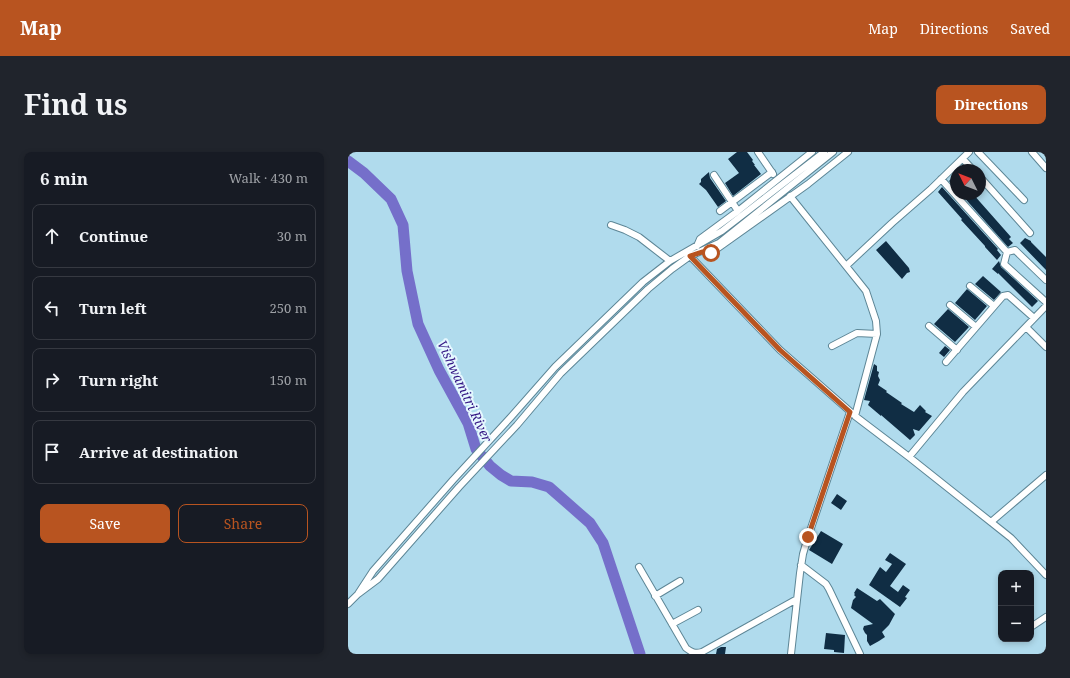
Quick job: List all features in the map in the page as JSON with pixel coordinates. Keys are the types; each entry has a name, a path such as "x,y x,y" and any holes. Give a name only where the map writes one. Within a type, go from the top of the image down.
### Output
{"street":[{"path":"758,152 772,172 776,181"},
{"path":"697,246 700,238 812,152"},
{"path":"348,604 358,594 378,579 561,374 648,289 697,246 722,231 824,152"},
{"path":"702,252 719,243 833,152"},
{"path":"358,594 373,571 555,367 643,282 670,261 689,254 702,252 711,253 848,152"},
{"path":"846,266 931,189 969,152"},
{"path":"978,152 1024,200"},
{"path":"1032,152 1046,168"},
{"path":"963,159 968,164"},
{"path":"720,211 772,172"},
{"path":"714,175 738,210"},
{"path":"941,179 1007,252"},
{"path":"986,184 1030,233"},
{"path":"790,196 866,291 876,321 877,334 855,416"},
{"path":"611,225 639,237 670,261"},
{"path":"1007,252 1015,250 1046,280"},
{"path":"1007,252 1004,264 1046,302"},
{"path":"689,254 780,350 850,412 991,522 1010,538 1046,574"},
{"path":"970,286 994,306"},
{"path":"946,362 1003,296 1008,295 1034,318"},
{"path":"950,305 976,327"},
{"path":"909,457 959,396 1046,306"},
{"path":"929,326 956,350"},
{"path":"1026,327 1046,348"},
{"path":"832,346 857,333 877,334"},
{"path":"791,654 803,554 850,412"},
{"path":"991,522 1046,474"},
{"path":"802,565 826,584 860,654"},
{"path":"639,567 686,648 696,653 702,652 797,599"},
{"path":"656,596 680,581"},
{"path":"672,624 698,610"},
{"path":"1034,625 1046,617"}],"building":[{"path":"737,152 747,152 761,174 733,196 725,183 739,173 728,159"},
{"path":"709,172 710,178 726,201 718,207 706,190 699,184 701,179"},
{"path":"942,187 950,196 950,200 954,200 998,249 997,250 1001,255 997,260 961,220 962,219 938,192"},
{"path":"966,200 978,200 1011,237 1009,239 1013,243 1008,247"},
{"path":"1025,238 1031,241 1046,257 1046,270 1020,243"},
{"path":"886,241 909,268 910,272 907,273 902,279 876,250"},
{"path":"999,261 1001,267 1038,301 1032,307 998,273 992,269"},
{"path":"983,276 1001,292 994,300 975,284"},
{"path":"967,289 987,306 975,320 955,303"},
{"path":"948,309 969,327 955,342 934,324"},
{"path":"945,346 950,350 944,357 939,353"},
{"path":"874,364 877,366 877,371 879,372 878,376 880,380 878,385 902,403 901,404 914,412 920,405 926,411 925,412 932,416 919,431 913,429 915,435 910,440 868,405 870,401 864,400"},
{"path":"837,494 847,501 841,510 831,503"},
{"path":"821,531 843,544 832,564 809,550"},
{"path":"890,553 906,564 890,586 898,592 903,585 910,590 905,597 907,598 900,607 869,585 880,567 886,572 892,564 885,560"},
{"path":"857,588 877,601 880,599 895,614 889,625 882,632 885,637 870,646 867,641 867,635 863,629 864,626 873,624 851,608 853,600 856,597 854,593"},
{"path":"826,633 845,635 844,653 824,649"},
{"path":"726,647 725,654 716,654 717,649"}],"waterway":[{"name":"Vishwamitri River","path":"348,161 364,173 391,199 403,225 407,271 418,324 439,370 468,423 476,449 490,466 501,475 511,481 532,482 549,487 590,523 603,543 640,654"}],"route":[{"path":"711,253 702,252 690,256 780,350 850,412 808,537"}]}
